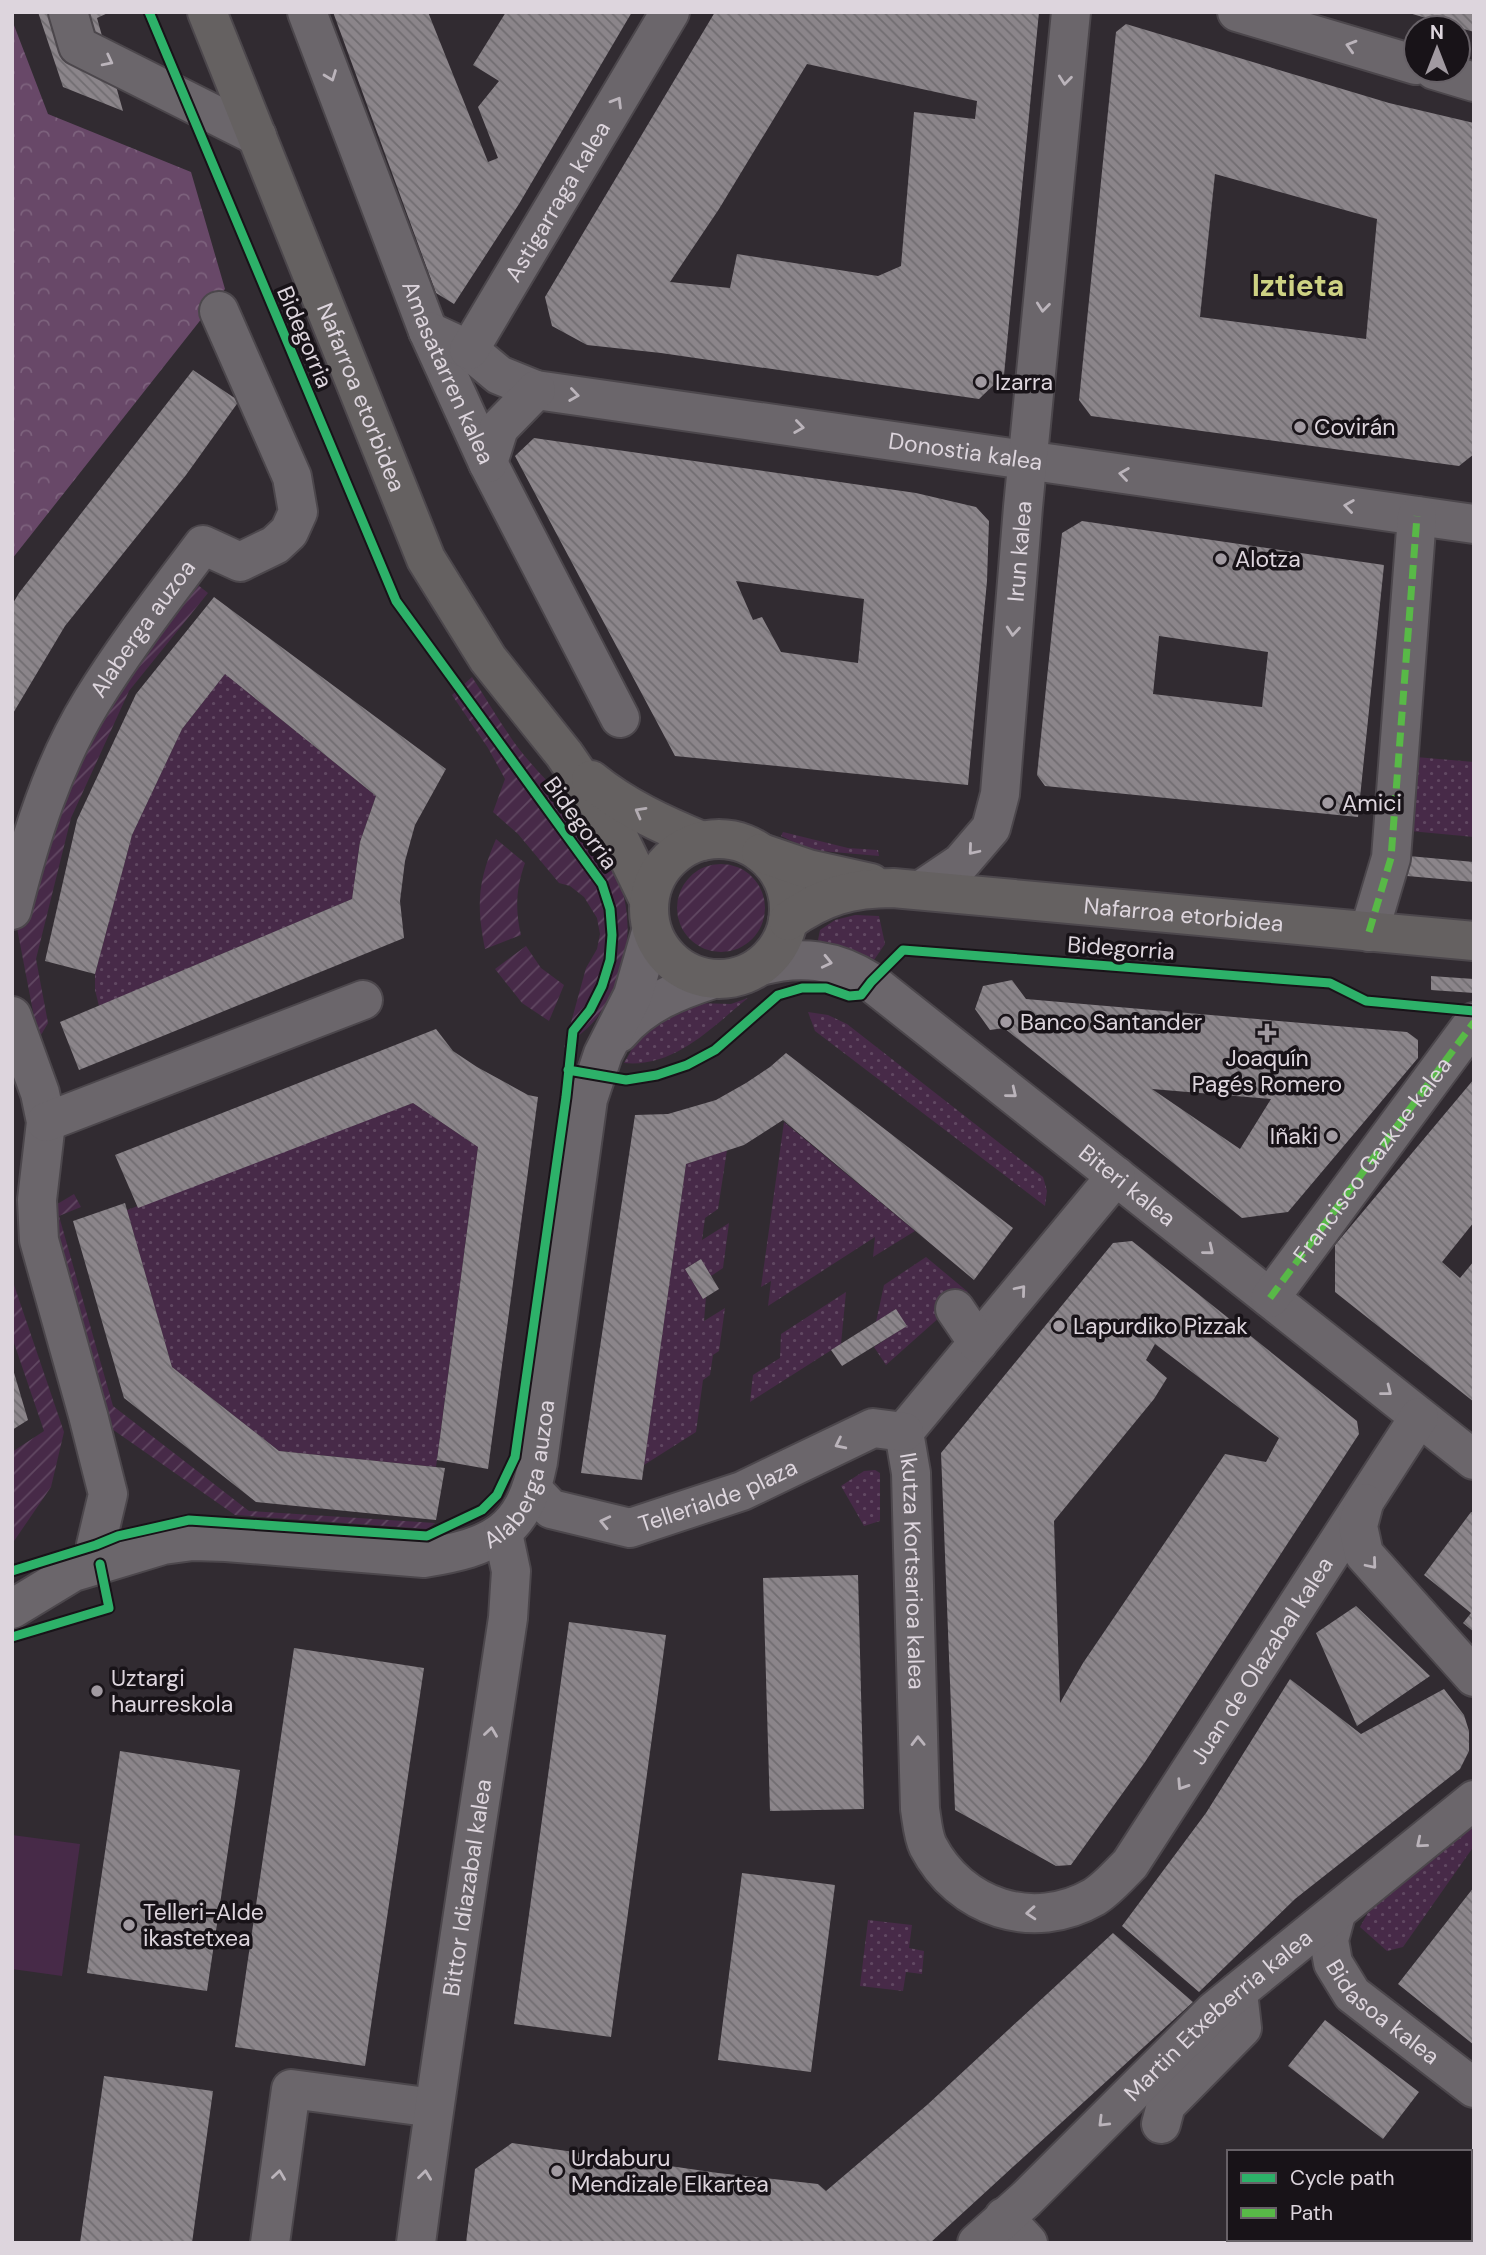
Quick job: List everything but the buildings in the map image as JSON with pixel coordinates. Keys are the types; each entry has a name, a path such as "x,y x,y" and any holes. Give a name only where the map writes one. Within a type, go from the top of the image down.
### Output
{"main road":[{"name":"Nafarroa etorbidea","path":"207,12 426,559 488,659 564,754 612,824 650,916"},
{"name":"Nafarroa etorbidea","path":"564,754 594,782 628,806 702,841"},
{"path":"723,839 743,843 761,853 776,867 785,883 789,902 783,939 760,966 738,976 713,979 694,975 678,965 664,952 650,916 654,880 666,862 682,849 702,841 723,839"},
{"name":"Nafarroa etorbidea","path":"761,853 808,869 907,889"},
{"name":"Nafarroa etorbidea","path":"788,921 810,905 834,895 863,888 907,889 1474,941"}],"street":[{"path":"68,12 78,46 257,136"},
{"name":"Amasatarren kalea","path":"307,12 428,331 488,463 620,718"},
{"name":"Astigarraga kalea","path":"469,350 670,12"},
{"name":"Irun kalea","path":"907,889 961,863 991,828 1000,794 1028,460 1071,12"},
{"path":"1237,12 1402,61"},
{"name":"Alaberga auzoa","path":"12,910 24,862 56,773 91,702 137,635 203,545 240,562 275,545 289,532 298,512 292,477 219,311"},
{"path":"428,331 469,350"},
{"name":"Donostia kalea","path":"469,350 499,375 536,390 1474,524"},
{"path":"488,463 499,428 536,390"},
{"path":"1369,932 1391,858 1417,516"},
{"name":"Alaberga auzoa","path":"12,1609 21,1606 73,1572 163,1545 193,1541 424,1558 477,1545 503,1533 521,1514 533,1490 538,1462 588,1099 603,1054 633,995 650,916"},
{"name":"Biteri kalea","path":"760,966 797,959 817,960 854,971 902,1006 1474,1460"},
{"name":"Alaberga auzoa","path":"603,1054 625,1027 651,1005 681,989 713,979"},
{"path":"46,1122 363,1000"},
{"path":"12,1017 40,1093 46,1122 37,1200 39,1240 108,1494 96,1545 100,1564"},
{"name":"Francisco Gazkue kalea","path":"1270,1298 1474,1022"},
{"name":"Ikutza Kortsarioa kalea","path":"1096,1896 1067,1910 1021,1914 982,1902 949,1877 927,1844 919,1809 911,1474 904,1432 1116,1176"},
{"path":"955,1308 978,1343"},
{"name":"Juan de Olazabal kalea","path":"1096,1896 1130,1864 1419,1417"},
{"name":"Tellerialde plaza","path":"533,1490 551,1509 630,1528 742,1491 873,1428 904,1432"},
{"path":"1365,1501 1358,1526 1364,1554 1474,1677"},
{"name":"Bittor Idiazabal kalea","path":"416,2243 433,2108 448,2024 508,1618 511,1571 503,1533"},
{"name":"Martin Etxeberria kalea","path":"977,2243 1016,2230 1026,2199 1214,2011 1474,1800"},
{"name":"Bidasoa kalea","path":"1336,1914 1329,1940 1333,1963 1352,1994 1474,2088"},
{"path":"1161,2124 1166,2105 1242,2028 1238,1992"},
{"path":"270,2243 291,2089 433,2108"}],"shaded area":[{"path":"189,578 208,593 129,691 71,818 36,959 48,1023 41,1035 35,1022 17,928 63,776"},
{"path":"225,674 376,796 360,842 352,899 99,1006 95,974 132,835 182,729"},
{"path":"472,677 521,751 597,836 610,858 625,903 628,926 626,948 612,993 595,1020 564,1048 586,968 597,949 600,934 597,918 584,897 570,886 559,883 518,834 493,812 505,779 488,748 452,695"},
{"path":"1416,757 1474,762 1474,837 1410,831"},
{"path":"783,832 848,848 878,850 879,856 810,850 781,836"},
{"path":"496,839 525,863 517,899 521,935 485,949 480,919 480,893 485,868"},
{"path":"712,864 730,864 746,871 758,883 765,899 765,917 758,933 746,945 730,952 712,952 696,945 684,933 677,917 677,899 684,883 696,871"},
{"path":"855,915 879,916 885,944 874,960 830,949 818,940 820,930 835,920"},
{"path":"526,946 541,968 564,985 549,1021 522,1003 495,969"},
{"path":"748,998 706,1033 676,1052 642,1063 624,1063 641,1033 662,1017 697,1003 731,1004"},
{"path":"808,1012 828,1015 847,1024 1043,1177 1047,1191 1045,1206 815,1031"},
{"path":"413,1103 478,1147 436,1467 279,1451 172,1367 127,1210"},
{"path":"784,1122 915,1231 873,1257 875,1237 768,1306 771,1281 761,1287"},
{"path":"727,1150 718,1209 705,1218 702,1240 729,1223 723,1268 711,1276 701,1259 685,1269 703,1299 706,1297 704,1321 725,1308 719,1351 713,1355 710,1375 703,1380 696,1432 644,1465 686,1164"},
{"path":"74,1194 81,1207 59,1216 113,1406 249,1511 435,1523 428,1529 235,1515 112,1429 48,1222 54,1206"},
{"path":"926,1257 968,1292 886,1365 874,1347 906,1326 896,1309 876,1322 884,1285"},
{"path":"12,1279 64,1432 51,1487 12,1544 12,1452 44,1431 12,1337"},
{"path":"846,1292 841,1344 750,1402 753,1375 780,1358 781,1334"},
{"path":"875,1470 880,1473 880,1521 864,1526 841,1486 864,1471"},
{"path":"1474,1823 1474,1846 1403,1947 1387,1951 1360,1927 1371,1907"},
{"path":"12,1835 80,1844 62,1976 12,1969"},
{"path":"868,1920 912,1925 909,1948 924,1951 922,1974 906,1972 903,1991 860,1986"},
{"path":"1285,2241 1379,2243 1286,2243"}],"green space":[{"path":"12,20 48,114 191,172 225,289 12,559"}],"marked path":[{"path":"1369,932 1391,858 1417,516"},
{"path":"1270,1298 1474,1022"}],"cycle path":[{"name":"Bidegorria","path":"12,1571 118,1536 189,1520 427,1536 482,1510 497,1495 515,1457 573,1031 590,1010 602,986 610,960 610,909 602,884 396,601 149,12"},
{"name":"Bidegorria","path":"568,1070 626,1080 657,1075 687,1065 715,1050 778,995 802,988 826,988 849,996 861,995 903,950 1330,983 1366,1001 1474,1011"},
{"path":"12,1637 109,1608 100,1564"}],"place":[{"name":"Izarra","path":"981,382"},
{"name":"Covirán","path":"1300,427"},
{"name":"Alotza","path":"1221,559"},
{"name":"Amici","path":"1328,803"},
{"name":"Banco Santander","path":"1006,1022"},
{"name":"Joaquín Pagés Romero","path":"1267,1033"},
{"name":"Iñaki","path":"1332,1136"},
{"name":"Lapurdiko Pizzak","path":"1059,1326"},
{"name":"Uztargi haurreskola","path":"97,1691"},
{"name":"Telleri-Alde ikastetxea","path":"129,1925"},
{"name":"Urdaburu Mendizale Elkartea","path":"557,2171"}],"district":[{"name":"Iztieta","path":"1298,285"}]}
